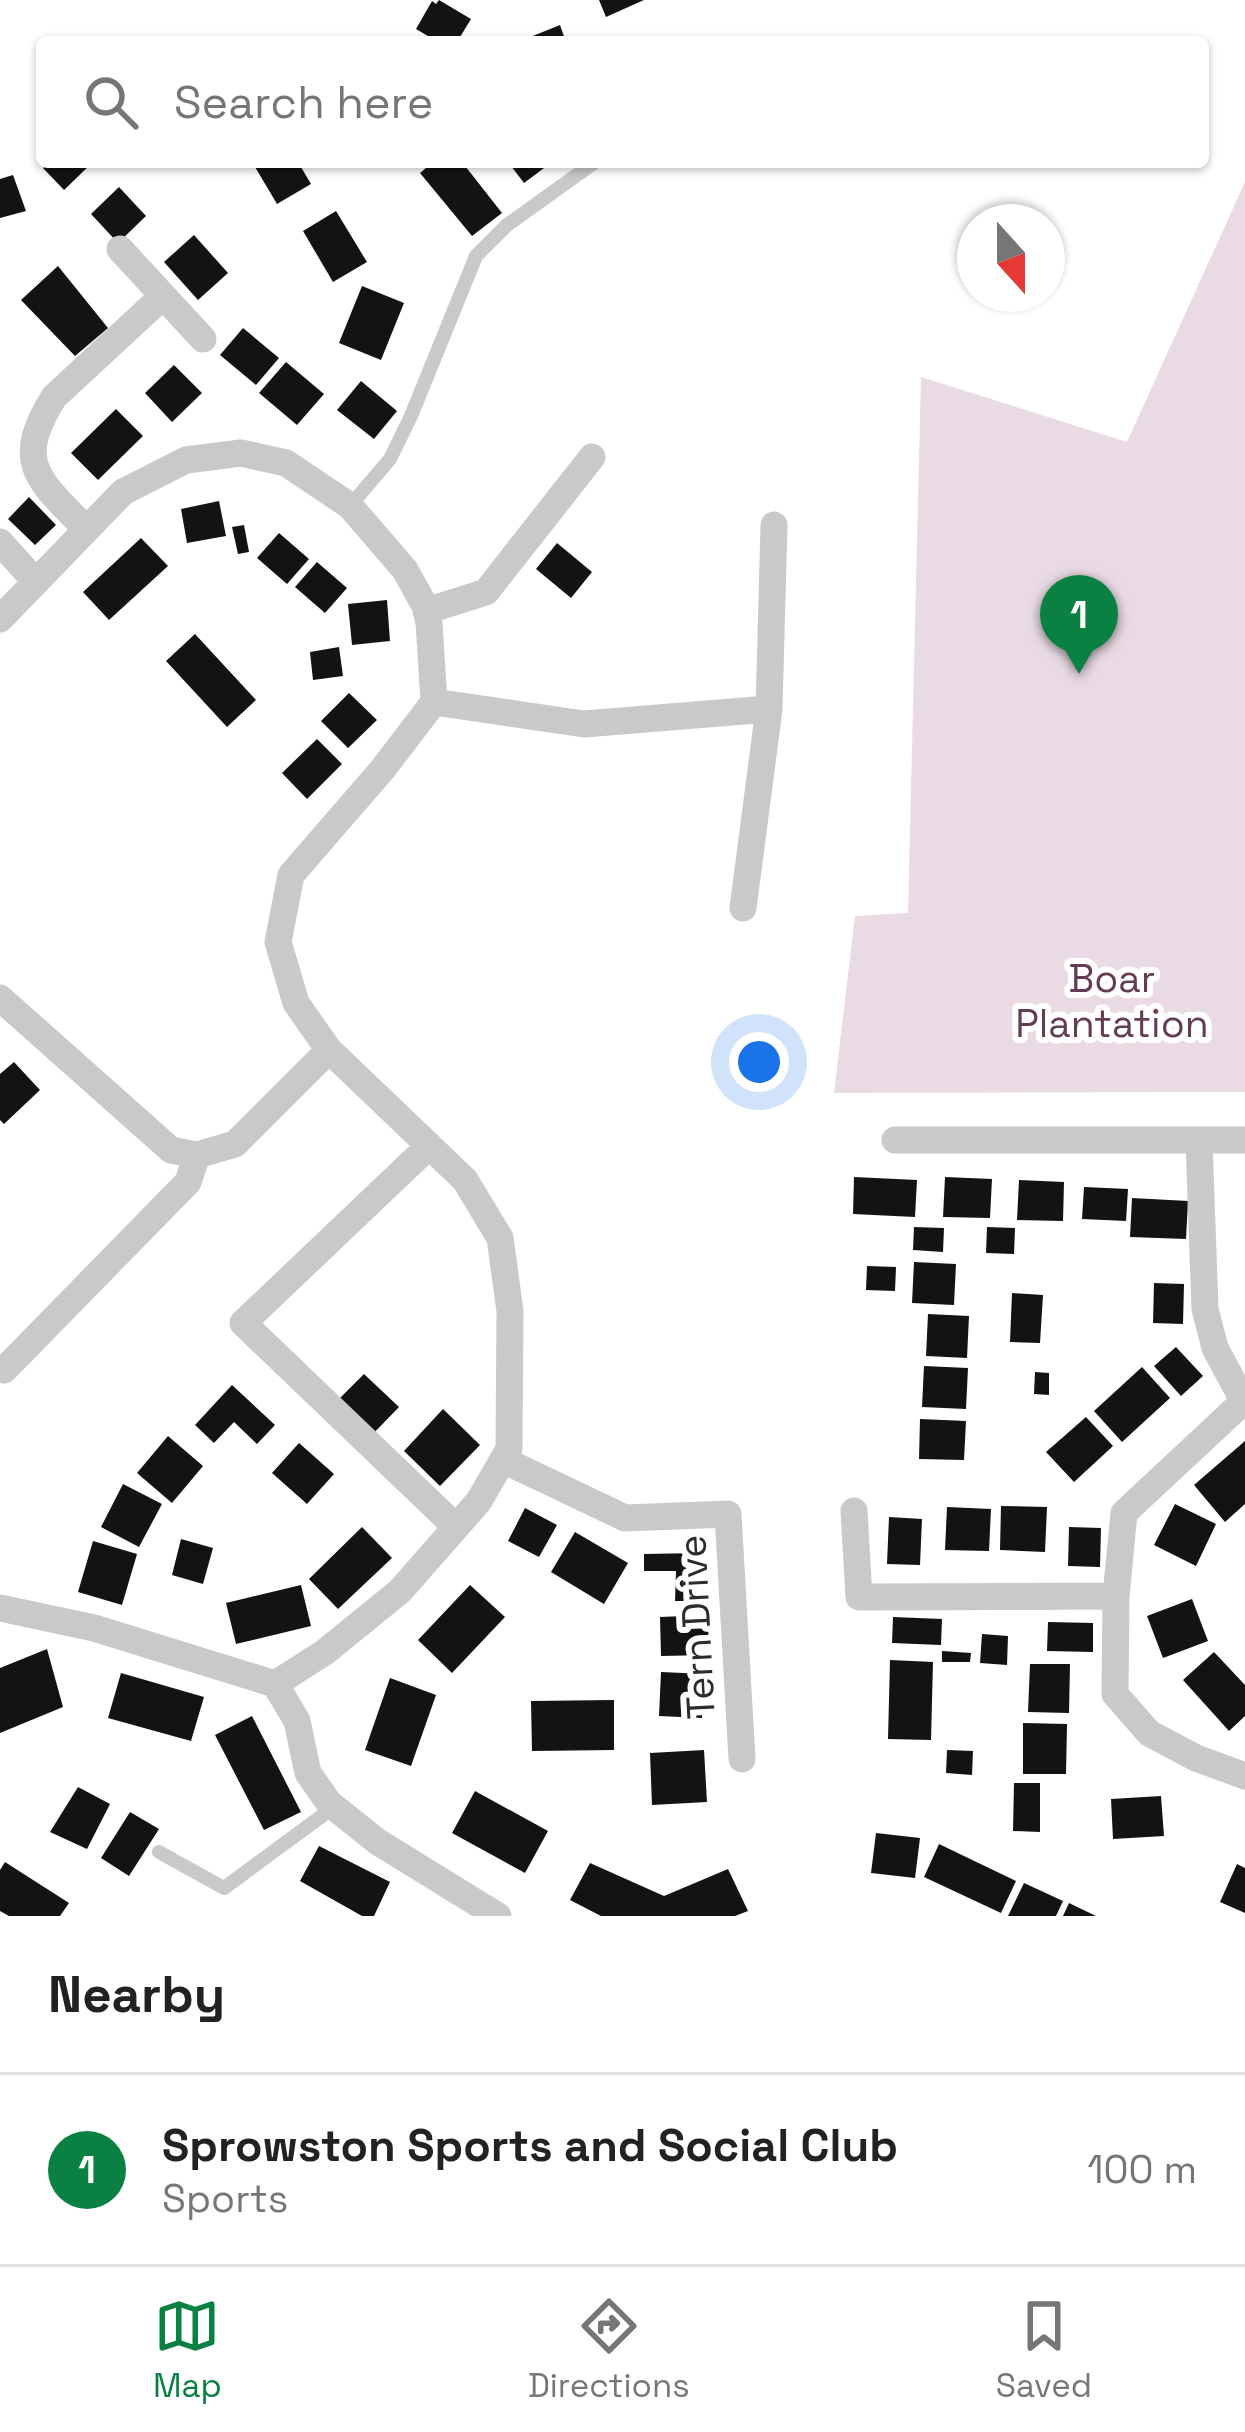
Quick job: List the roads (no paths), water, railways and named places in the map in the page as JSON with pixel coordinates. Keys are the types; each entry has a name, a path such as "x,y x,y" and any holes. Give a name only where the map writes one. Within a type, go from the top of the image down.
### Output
{"street":[{"path":"121,249 203,339"},
{"path":"86,530 40,481 33,442 54,397 164,296"},
{"path":"0,619 123,493 186,460 241,453 286,463 350,506 405,570 426,611 434,702 291,874 278,942 296,1003 329,1050 465,1180 500,1238 510,1310 509,1449 479,1501 400,1591 326,1652 275,1684"},
{"path":"426,611 486,592 592,458"},
{"path":"743,908 769,709 774,525"},
{"path":"0,542 36,581"},
{"path":"434,702 584,724 769,709"},
{"path":"3,1008 171,1150 196,1155 235,1144 329,1050"},
{"path":"895,1140 1245,1140"},
{"path":"1199,1142 1205,1309 1215,1348 1244,1400 1124,1513 1115,1596 1115,1694 1149,1732 1245,1777"},
{"path":"429,1146 243,1323 456,1527"},
{"path":"4,1370 188,1182 196,1155"},
{"name":"Tern Drive","path":"502,1460 625,1518 728,1514 742,1759"},
{"path":"854,1510 859,1597 1115,1596"},
{"path":"0,1608 94,1628 275,1684 297,1721 308,1772 334,1807 378,1842 498,1916"}],"lane":[{"path":"350,506 390,459 476,256 507,225 588,168"},
{"path":"159,1852 224,1888 334,1807"}],"place":[{"name":"Sprowston Sports and Social Club","path":"1079,674"}],"park label":[{"name":"Boar Plantation","path":"1112,1000"}]}
